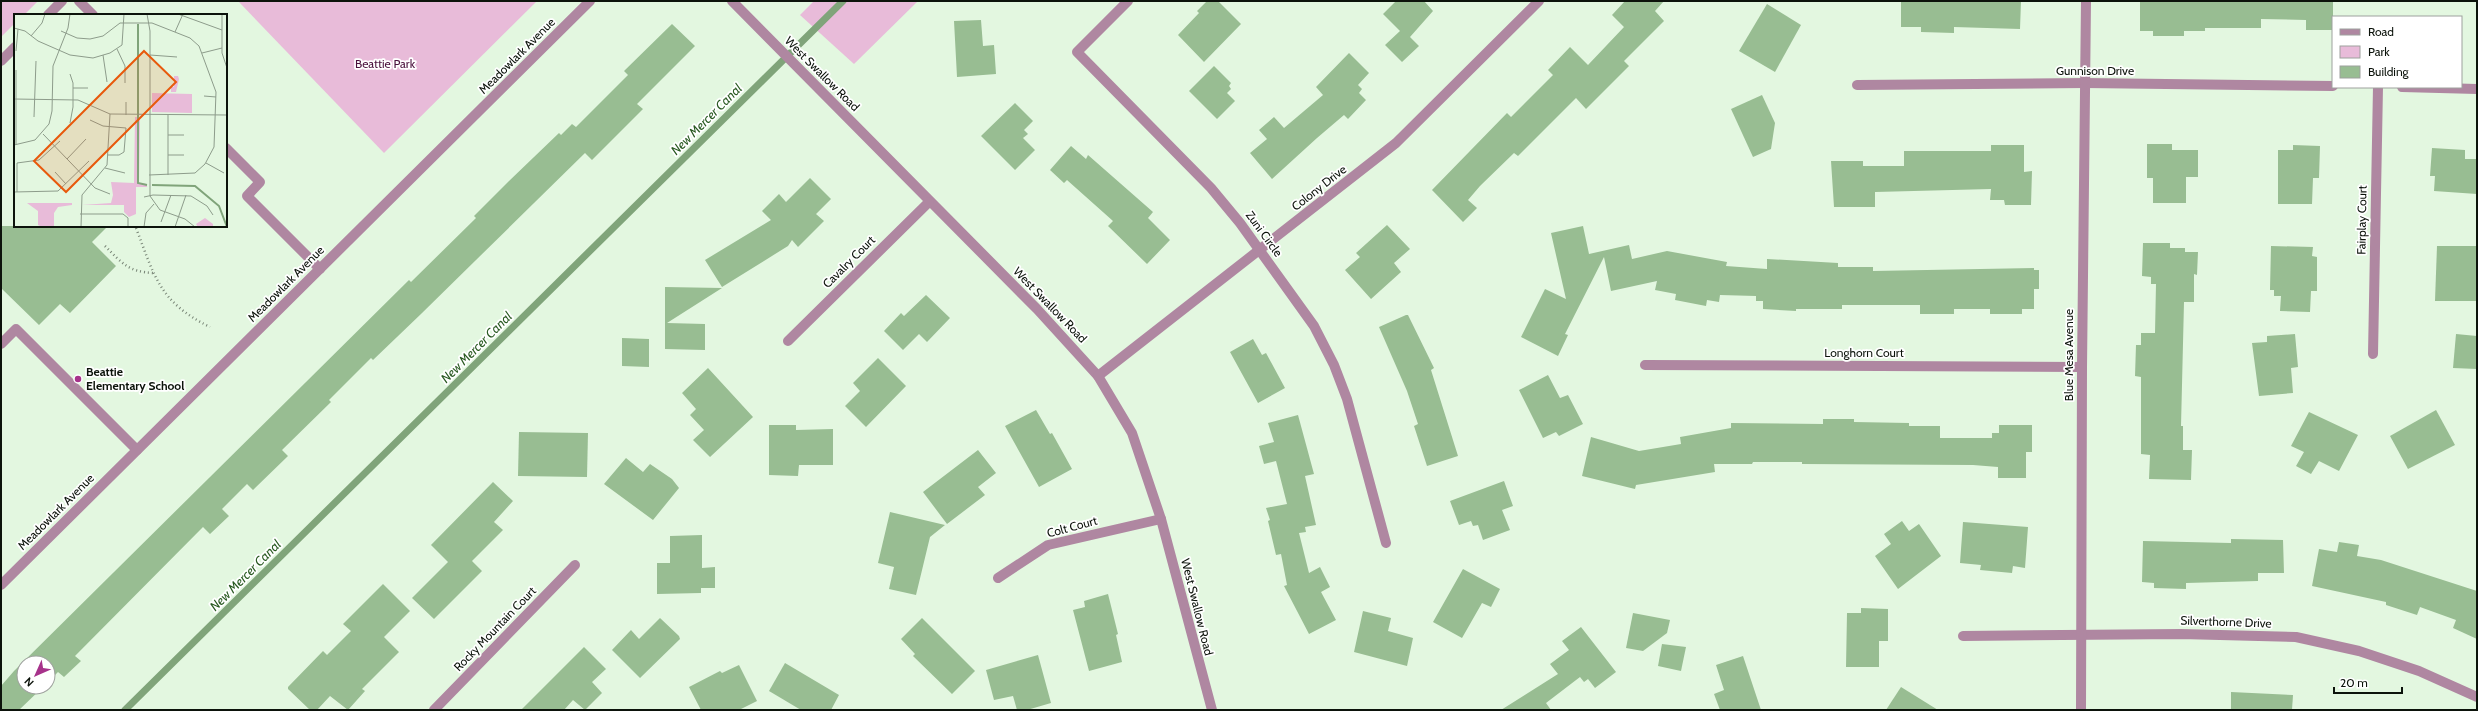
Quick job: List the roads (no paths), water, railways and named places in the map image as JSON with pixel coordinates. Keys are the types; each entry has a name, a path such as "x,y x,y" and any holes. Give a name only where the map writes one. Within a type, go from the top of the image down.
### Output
{"street":[{"path":"49,14 62,1"},
{"path":"80,1 92,14"},
{"name":"Meadowlark Avenue","path":"1,585 590,1"},
{"name":"West Swallow Road","path":"732,1 929,202 1037,309 1098,376 1132,433 1161,519 1212,710"},
{"name":"Zuni Circle","path":"1128,1 1077,52 1211,188 1260,250 1314,326 1334,365 1347,399 1386,543"},
{"name":"Colony Drive","path":"1098,376 1396,143 1539,1"},
{"name":"Blue Mesa Avenue","path":"2081,710 2082,367 2086,1"},
{"path":"1,61 14,48"},
{"name":"Gunnison Drive","path":"1857,85 2085,83 2332,86"},
{"name":"Fairplay Court","path":"2374,354 2378,88"},
{"path":"2440,88 2477,89"},
{"path":"227,149 260,182 247,196 320,269"},
{"name":"Cavalry Court","path":"788,341 929,202"},
{"path":"1,344 16,329 137,450"},
{"name":"Longhorn Court","path":"1645,364 2082,367"},
{"name":"Colt Court","path":"998,578 1048,546 1161,519"},
{"name":"Rocky Mountain Court","path":"434,710 575,565"},
{"name":"Silverthorne Drive","path":"1963,636 2082,634 2296,637 2359,651 2412,668 2477,697"}],"waterway":[{"name":"New Mercer Canal","path":"125,710 843,1"}],"place":[{"name":"Beattie Elementary School","path":"78,379"}],"park label":[{"name":"Beattie Park","path":"385,64"}]}
